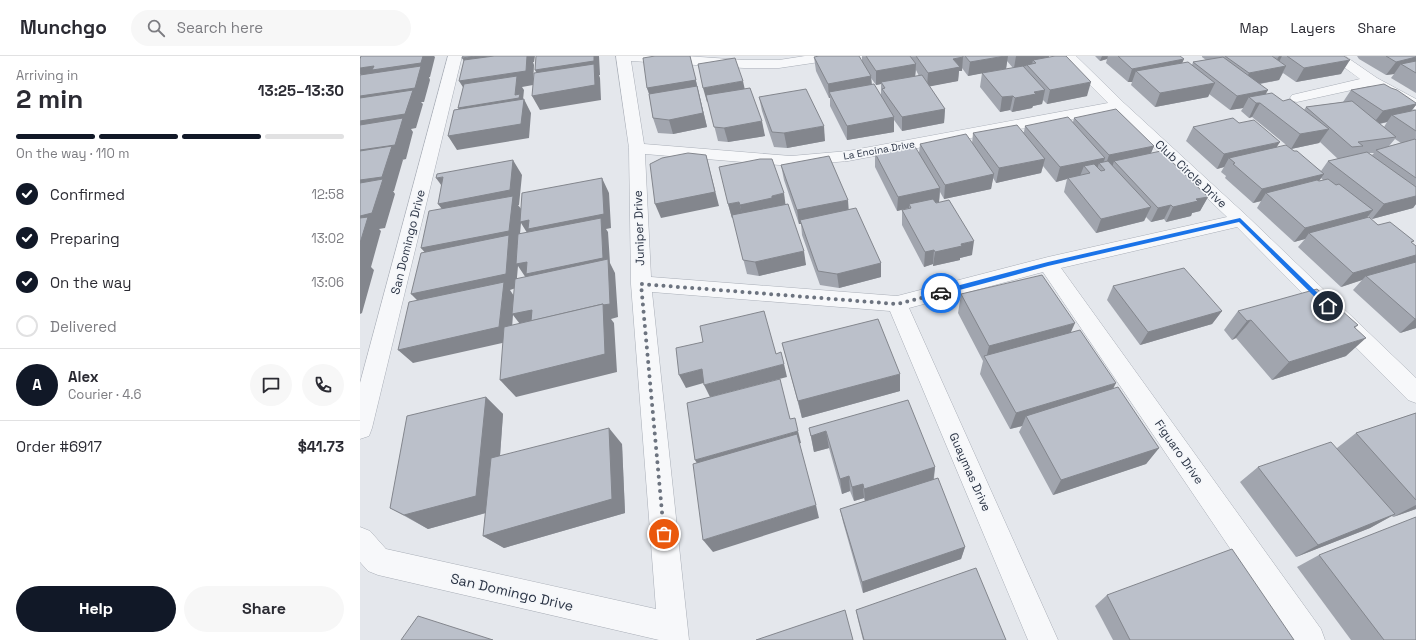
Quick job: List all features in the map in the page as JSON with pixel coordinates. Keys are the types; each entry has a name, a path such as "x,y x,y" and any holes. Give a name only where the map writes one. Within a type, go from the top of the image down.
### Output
{"street":[{"name":"San Domingo Drive","path":"360,428 455,56"},
{"path":"623,56 744,64 779,64 833,56"},
{"name":"Juniper Drive","path":"623,56 637,148 641,284 674,634"},
{"name":"Club Circle Drive","path":"1068,56 1240,220 1416,393"},
{"path":"1336,56 1372,80 1416,105"},
{"path":"1297,98 1372,80"},
{"name":"La Encina Drive","path":"637,148 798,160 848,156 1119,106"},
{"path":"641,284 897,304 1048,264 1240,220"},
{"name":"Figuaro Drive","path":"1048,264 1310,640"},
{"name":"Guaymas Drive","path":"897,304 1043,640"},
{"name":"San Domingo Drive","path":"360,540 378,561 674,634"}],"building":[{"path":"361,56 423,56 421,63 372,70 374,66 360,68"},
{"path":"463,56 475,56 462,58"},
{"path":"494,56 527,56 526,71 459,81 464,60"},
{"path":"536,56 594,56 594,61 535,70"},
{"path":"655,56 690,56 696,80 647,88 643,58"},
{"path":"859,56 871,76 828,84 814,57"},
{"path":"866,56 910,56 916,64 876,71"},
{"path":"916,56 963,57 953,59 960,67 928,73"},
{"path":"965,56 1005,56 970,62"},
{"path":"1055,56 1066,56 1091,82 1050,90 1027,65 1036,63 1033,60"},
{"path":"1118,56 1180,56 1184,59 1132,69"},
{"path":"1225,56 1272,56 1286,66 1249,73"},
{"path":"1287,56 1344,56 1350,60 1304,68"},
{"path":"1386,56 1416,56 1416,57 1396,62"},
{"path":"1223,57 1268,90 1237,96 1193,62"},
{"path":"735,58 743,81 703,88 698,64"},
{"path":"1416,61 1416,73 1401,64"},
{"path":"1188,62 1215,83 1160,93 1136,71"},
{"path":"594,64 595,85 532,96 534,73"},
{"path":"421,66 415,88 360,96 360,75"},
{"path":"1023,66 1045,90 1034,92 1036,94 1015,98 1013,96 1002,97 982,73"},
{"path":"922,75 945,109 902,117 882,89 885,88 881,82"},
{"path":"517,76 515,95 520,94 519,98 458,108 464,84"},
{"path":"874,84 894,117 847,126 829,92"},
{"path":"1384,84 1397,90 1416,104 1383,111 1351,90"},
{"path":"697,86 703,113 669,120 653,118 649,94"},
{"path":"750,88 762,121 724,128 714,127 706,95"},
{"path":"806,89 824,126 784,133 772,132 759,97"},
{"path":"413,90 405,114 360,121 360,98"},
{"path":"1272,93 1283,101 1290,99 1329,129 1300,134 1260,103 1256,103 1249,97"},
{"path":"524,99 521,124 448,136 454,110"},
{"path":"1352,101 1396,137 1358,142 1363,146 1352,147 1306,107"},
{"path":"1116,109 1154,146 1109,155 1074,118"},
{"path":"1416,110 1416,131 1392,115"},
{"path":"1068,117 1105,158 1060,167 1025,126"},
{"path":"403,118 395,145 360,150 360,125"},
{"path":"1233,118 1239,123 1254,120 1280,142 1224,154 1193,127"},
{"path":"1017,125 1045,159 999,168 973,133"},
{"path":"966,134 994,174 945,185 920,144"},
{"path":"1415,139 1416,178 1376,150"},
{"path":"914,145 940,188 898,197 875,153"},
{"path":"1286,145 1294,151 1297,151 1324,174 1262,189 1233,164 1235,163 1229,158"},
{"path":"392,146 382,177 360,180 360,151"},
{"path":"1161,151 1208,197 1196,199 1198,201 1173,207 1171,205 1158,208 1114,161"},
{"path":"1367,152 1416,187 1416,196 1384,204 1328,161"},
{"path":"688,153 706,155 715,192 655,204 650,164 662,158"},
{"path":"829,156 848,200 797,210 781,165"},
{"path":"760,159 772,159 784,193 772,196 772,198 740,205 739,202 728,204 719,167"},
{"path":"513,160 510,190 438,204 443,177 436,178 437,174"},
{"path":"1108,161 1151,207 1101,219 1068,178 1090,173 1084,166 1094,164 1101,171 1105,170 1099,163"},
{"path":"602,178 604,214 528,229 529,220 520,222 522,193"},
{"path":"383,179 372,213 360,216 360,183"},
{"path":"1328,179 1336,185 1339,184 1373,210 1305,228 1266,193 1317,180"},
{"path":"513,196 509,231 421,248 429,211"},
{"path":"933,199 936,203 949,200 974,241 961,244 962,246 935,252 934,250 925,252 902,210 911,208 909,204"},
{"path":"788,204 804,251 755,262 743,260 732,215"},
{"path":"856,208 881,263 837,274 818,271 800,220"},
{"path":"368,217 360,243 360,218"},
{"path":"1369,217 1378,225 1390,222 1414,241 1411,242 1416,246 1416,255 1353,273 1309,233"},
{"path":"601,218 603,258 526,274 527,262 516,264 518,234"},
{"path":"509,235 506,274 411,294 421,253"},
{"path":"608,259 610,304 603,304 531,321 532,310 512,314 515,279"},
{"path":"1416,262 1416,319 1415,319 1366,276"},
{"path":"1184,268 1222,311 1148,332 1113,286"},
{"path":"1042,275 1075,323 989,346 961,294"},
{"path":"504,282 499,327 398,350 409,302"},
{"path":"1317,289 1358,325 1354,327 1366,338 1289,362 1251,320 1247,321 1238,311"},
{"path":"603,304 605,354 500,380 504,327"},
{"path":"764,311 776,354 781,352 784,364 704,385 702,369 679,375 676,348 703,342 700,326"},
{"path":"878,319 900,374 798,401 782,343"},
{"path":"1080,330 1116,383 1016,413 984,356"},
{"path":"780,379 790,419 795,418 798,431 695,460 687,403"},
{"path":"1118,387 1159,448 1061,480 1026,416"},
{"path":"486,397 476,496 404,515 390,508 407,416"},
{"path":"908,400 935,467 864,489 863,484 852,487 849,476 840,479 826,431 811,436 809,428"},
{"path":"1416,413 1416,500 1356,433"},
{"path":"609,428 612,499 483,536 491,458"},
{"path":"797,434 816,505 703,540 693,464"},
{"path":"1331,442 1395,514 1318,545 1258,467"},
{"path":"938,478 965,547 862,582 840,509"},
{"path":"1416,517 1416,640 1384,640 1319,555"},
{"path":"1232,549 1294,640 1130,640 1107,595"},
{"path":"976,568 1006,640 864,640 856,610"},
{"path":"845,610 853,640 756,640"},
{"path":"418,616 493,640 401,640"}],"way so far":[{"path":"664,534 641,284 897,304 941,293"}],"route":[{"path":"941,293 1048,264 1240,220 1328,306"}]}
